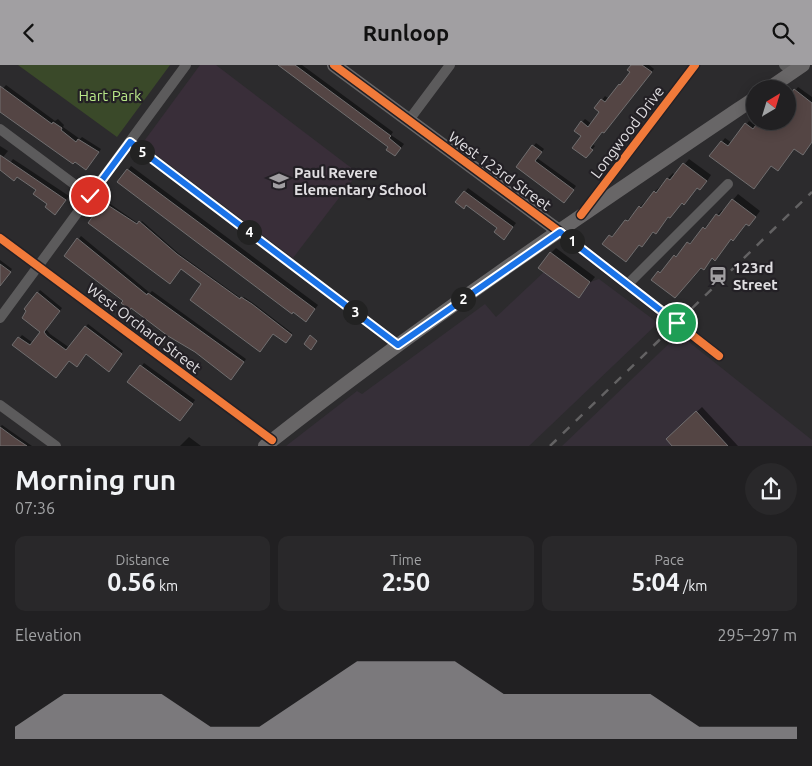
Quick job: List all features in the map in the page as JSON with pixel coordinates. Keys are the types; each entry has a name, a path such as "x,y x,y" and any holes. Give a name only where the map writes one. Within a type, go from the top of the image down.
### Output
{"main road":[{"name":"West 123rd Street","path":"334,65 560,232"},
{"path":"778,80 793,67"},
{"path":"269,443 398,345 560,232 581,215 746,104"}],"street":[{"path":"0,318 186,65"},
{"path":"409,120 450,65"},
{"name":"Longwood Drive","path":"581,215 694,65"},
{"path":"0,129 90,196"},
{"path":"130,142 398,345"},
{"path":"628,284 728,184"},
{"name":"West 123rd Street","path":"560,232 719,356"},
{"name":"West Orchard Street","path":"0,238 269,443"},
{"path":"0,405 56,446"}],"shaded area":[{"name":"Paul Revere Elementary School","path":"200,65 216,65 358,173 293,258 142,144"},
{"path":"544,272 579,298 590,282 599,279 658,323 529,446 286,446 357,391 362,394 485,304 496,317"},
{"path":"679,334 812,440 812,446 562,446"}],"green space":[{"name":"Hart Park","path":"18,65 170,65 117,137"}],"building":[{"path":"278,65 295,65 391,136 389,138 401,148 395,156 386,150 388,147"},
{"path":"631,65 642,65 652,72 604,133 602,132 590,148 593,150 586,158 572,148 581,136 574,131 581,121 588,127 599,112 594,108 601,99 605,102 620,85 630,72 627,70"},
{"path":"0,86 52,124 53,122 62,128 61,130 76,142 78,139 99,152 86,170 75,162 73,164 0,112"},
{"path":"796,91 812,103 812,142 803,155 794,149 778,171 771,166 754,189 709,156 721,141 728,146 745,123 746,130 796,130"},
{"path":"532,145 542,152 535,161 574,190 564,203 516,167"},
{"path":"0,155 66,200 55,215 45,207 47,204 33,194 36,190 17,177 14,181 0,170"},
{"path":"683,163 707,181 700,190 697,188 684,205 682,203 670,218 668,217 656,234 653,232 642,247 639,245 626,262 602,244 609,235 612,237 625,220 628,221 639,206 641,208 654,191 656,193 667,178 670,180"},
{"path":"127,169 315,309 306,322 293,312 292,314 117,182"},
{"path":"464,191 513,227 504,240 494,232 497,228 466,205 464,209 455,202"},
{"path":"732,199 756,217 749,226 746,224 733,241 731,239 715,261 712,258 704,270 701,268 675,298 651,280 658,271 660,273 674,255 676,257 687,242 690,244 703,227 705,229 716,214 719,216"},
{"path":"103,202 137,224 139,221 177,254 240,299 241,297 252,304 292,335 286,343 273,334 260,352 190,300 201,284 181,269 170,284 88,223"},
{"path":"77,238 147,295 148,293 244,362 231,380 195,352 168,336 131,308 130,310 121,303 123,301 64,256"},
{"path":"550,252 590,282 579,298 538,268"},
{"path":"0,264 11,272 0,286"},
{"path":"37,292 60,311 44,332 47,336 66,350 85,326 122,354 109,372 86,354 77,367 69,361 56,378 12,345 18,337 30,345 40,332 22,318 26,311 24,309"},
{"path":"310,335 317,341 311,350 304,344"},
{"path":"140,365 193,404 180,421 127,382"},
{"path":"696,411 728,446 672,446 666,439"},
{"path":"0,427 15,438 27,446 0,446"}],"railway":[{"path":"550,446 812,192"}],"cycle path":[{"path":"334,65 560,232 719,356"},
{"path":"581,215 695,65"},
{"path":"0,238 272,440"}],"place":[{"name":"Paul Revere Elementary School","path":"279,181"},
{"name":"123rd Street","path":"718,276"}],"route":[{"path":"90,196 130,142 398,345 560,232 677,323"}]}
